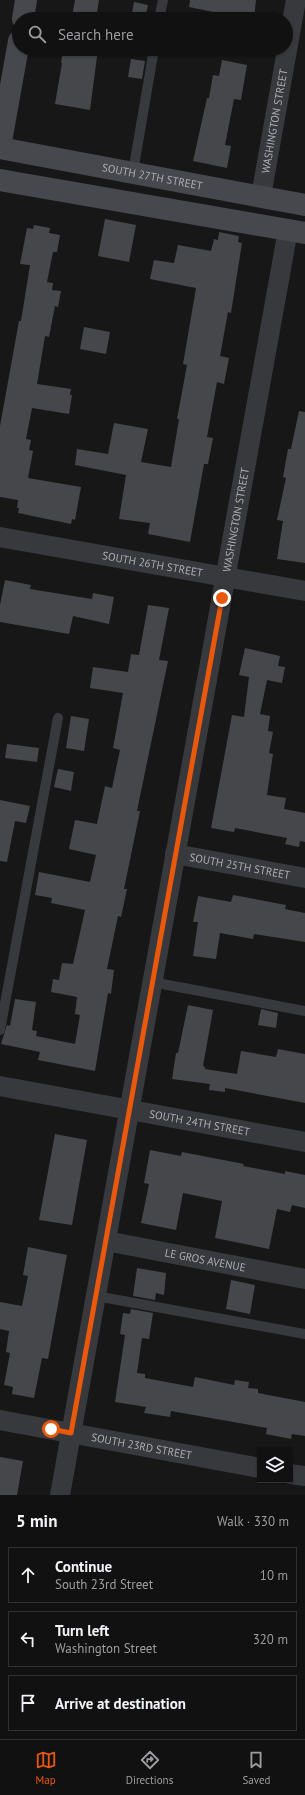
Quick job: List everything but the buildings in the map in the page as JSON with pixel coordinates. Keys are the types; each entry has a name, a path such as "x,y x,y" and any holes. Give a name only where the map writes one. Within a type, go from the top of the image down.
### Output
{"main road":[{"path":"24,12 26,0"},
{"path":"0,148 16,56"},
{"name":"SOUTH 27TH STREET","path":"0,148 305,205"},
{"path":"0,180 296,231"}],"street":[{"name":"WASHINGTON STREET","path":"293,17 296,0"},
{"name":"WASHINGTON STREET","path":"261,196 286,56"},
{"name":"WASHINGTON STREET","path":"60,1495 225,577 296,231"},
{"name":"SOUTH 26TH STREET","path":"0,537 305,591"},
{"name":"SOUTH 25TH STREET","path":"175,854 305,878"},
{"name":"SOUTH 24TH STREET","path":"0,1086 305,1142"},
{"name":"LE GROS AVENUE","path":"106,1241 305,1279"},
{"name":"SOUTH 23RD STREET","path":"0,1420 257,1467"},
{"path":"293,1474 305,1476"}],"lane":[{"path":"161,12 163,0"},
{"path":"133,172 153,56"},
{"path":"0,1030 58,718"},
{"path":"152,982 305,1011"},
{"path":"96,1296 305,1334"}],"route":[{"path":"51,1429 71,1433 222,598"}]}
